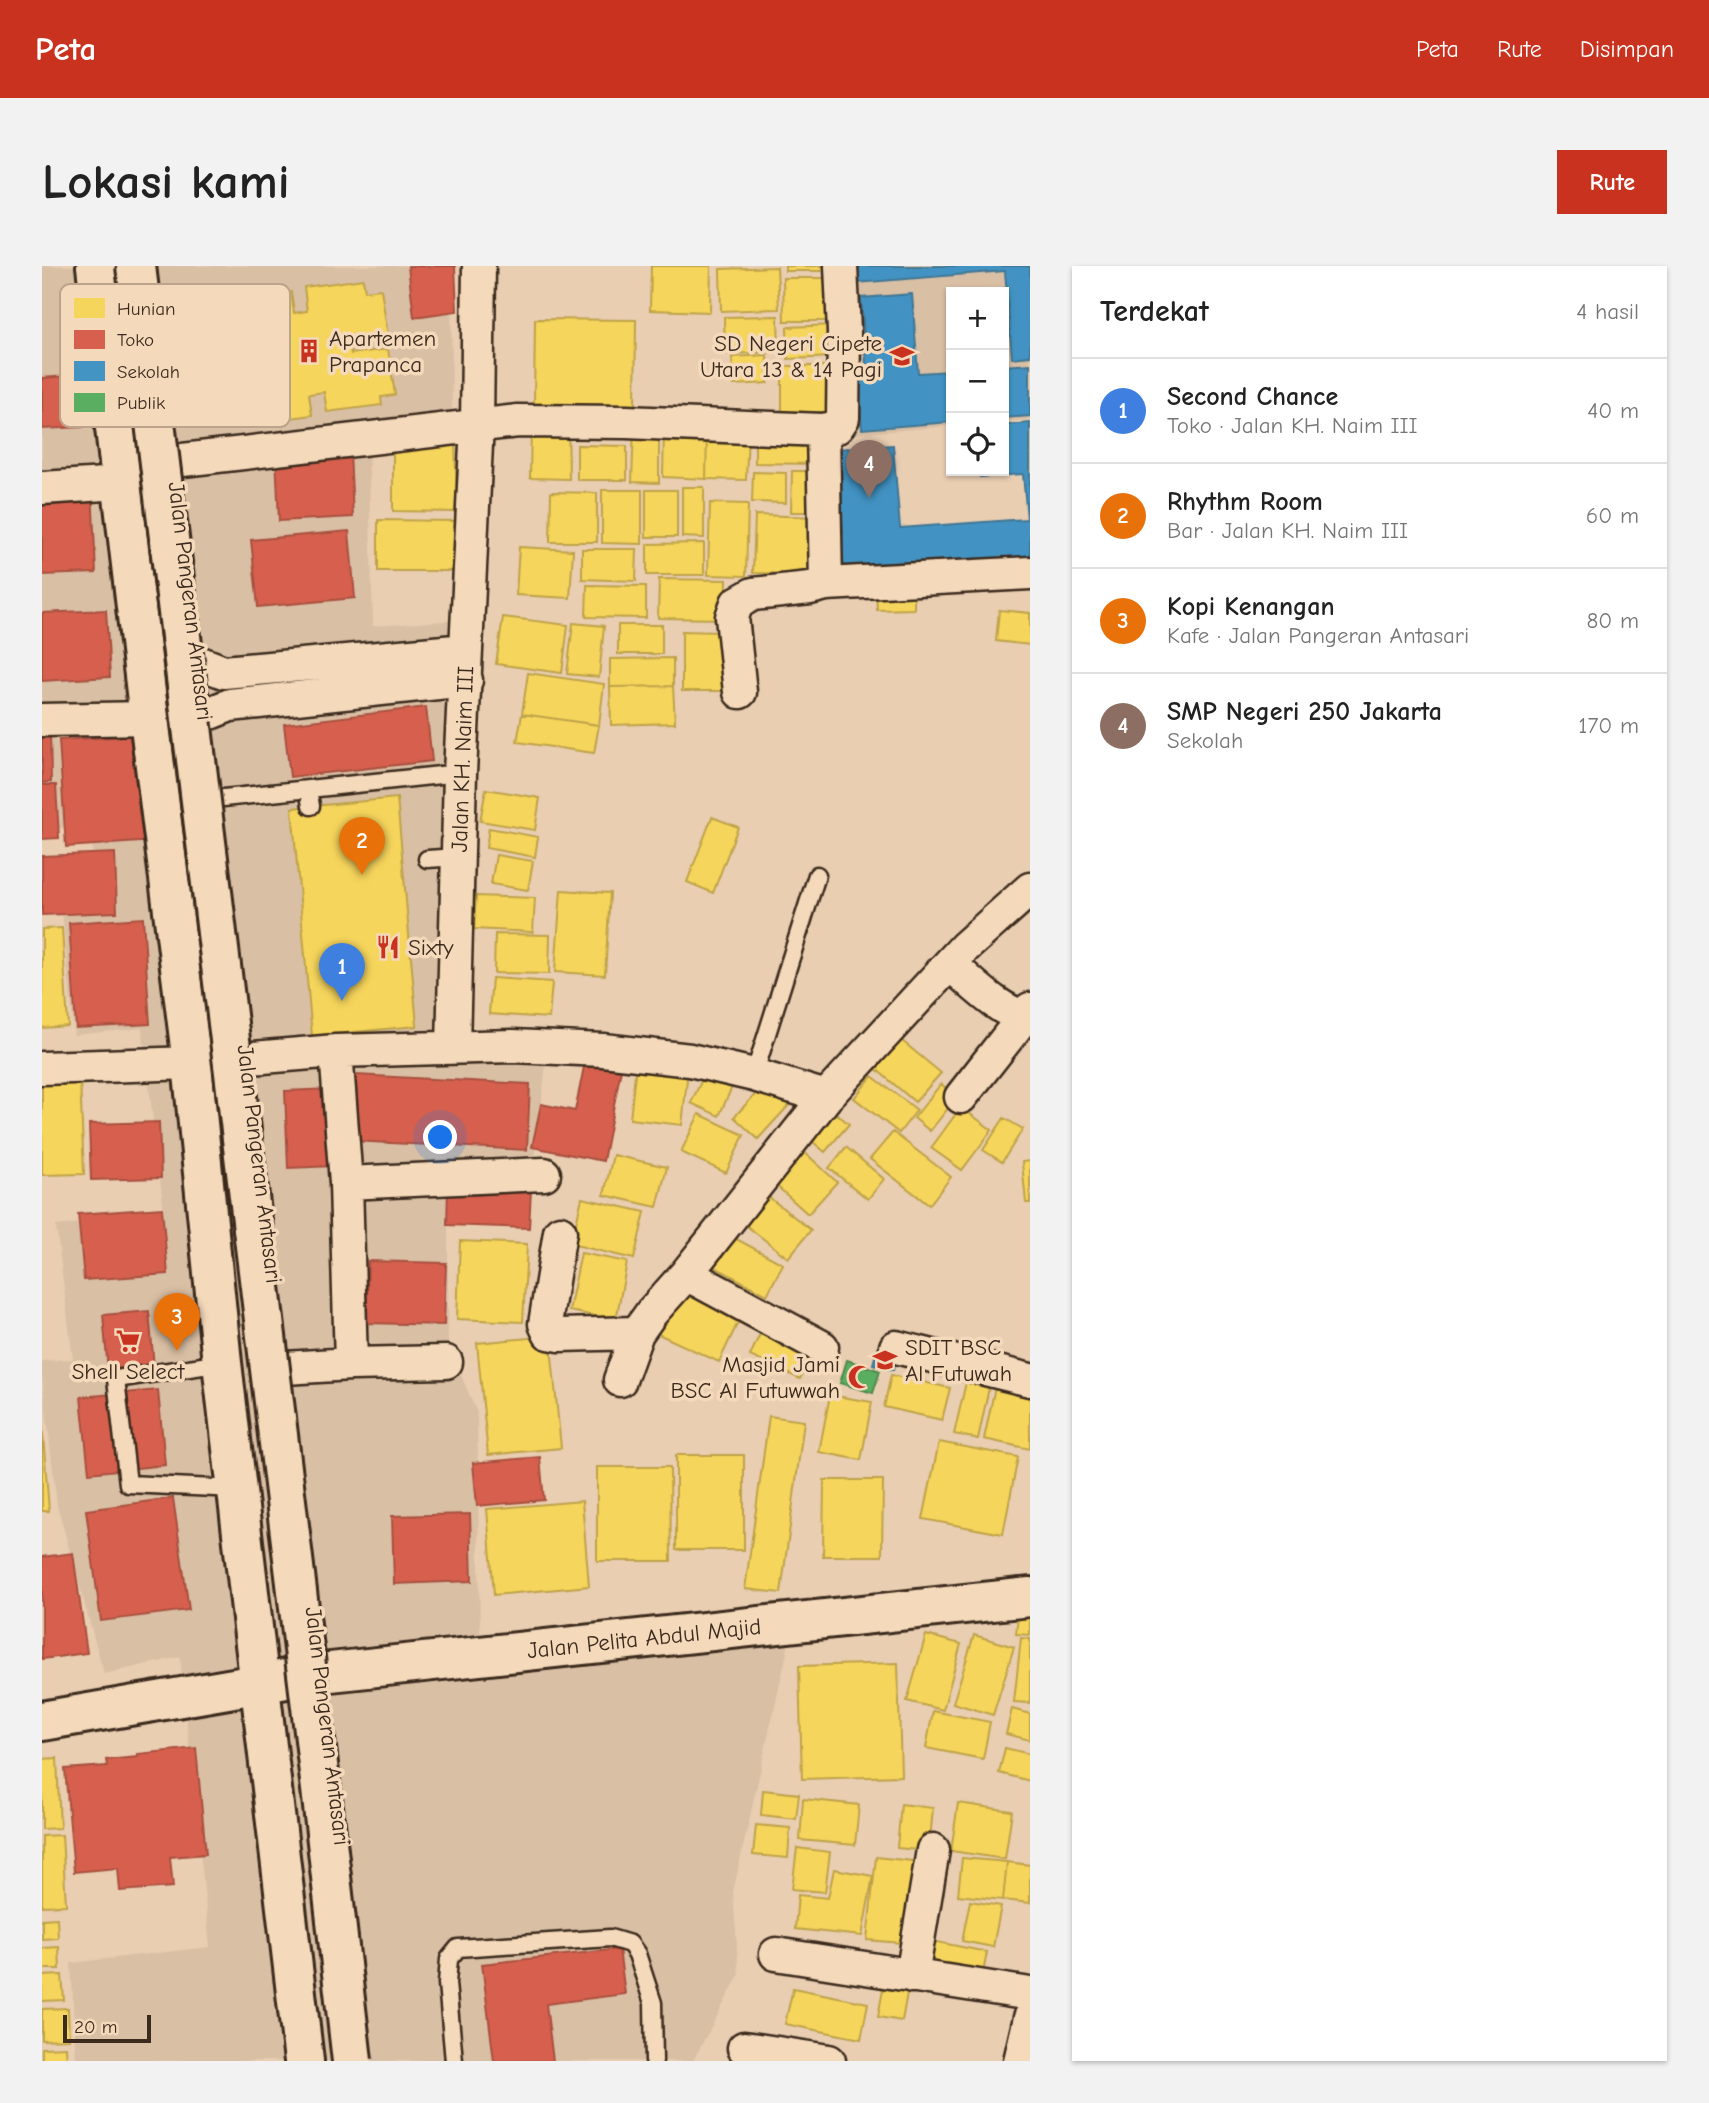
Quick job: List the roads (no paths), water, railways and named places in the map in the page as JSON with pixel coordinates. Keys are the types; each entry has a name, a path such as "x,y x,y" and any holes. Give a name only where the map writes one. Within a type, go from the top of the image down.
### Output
{"main road":[{"path":"96,266 98,284"},
{"path":"113,266 115,284"},
{"path":"136,266 138,284"},
{"name":"Jalan Pangeran Antasari","path":"150,266 152,284"},
{"path":"114,427 192,1063 222,1363 304,2061"},
{"path":"132,427 181,852 243,1340 327,2061"},
{"path":"156,427 352,2061"},
{"name":"Jalan Pangeran Antasari","path":"170,427 205,715 221,805 247,1057 369,2061"},
{"name":"Jalan Pelita Abdul Majid","path":"42,1721 321,1673 1030,1597"}],"street":[{"name":"Jalan KH. Naim III","path":"453,1046 443,858 466,665 478,424 479,266"},
{"path":"174,461 518,421 823,429 837,427 842,418 844,332 841,266"},
{"path":"823,429 826,584"},
{"path":"42,488 121,484"},
{"path":"740,692 732,617 737,603 753,594 826,584 1030,573"},
{"path":"198,662 224,672 466,665"},
{"path":"205,715 230,705 466,665"},
{"path":"42,720 149,718"},
{"path":"620,1380 637,1334 652,1312 686,1274 826,1097 965,947 1030,889"},
{"path":"950,964 1025,1025 961,1097"},
{"path":"42,1068 192,1063 336,1051 513,1046 603,1050 690,1059 754,1074 826,1097"},
{"path":"336,1051 346,1183 351,1364"},
{"path":"346,1183 544,1174"},
{"path":"560,1231 545,1324 549,1333 637,1334"},
{"path":"686,1274 822,1347"},
{"path":"896,1346 1030,1380"},
{"path":"285,1368 446,1362"},
{"path":"912,1976 933,1850"},
{"path":"776,1954 1030,1994"},
{"path":"1020,2061 1030,2018"},
{"path":"744,2048 829,2061"}],"lane":[{"path":"221,805 450,774"},
{"path":"754,1074 817,875"},
{"path":"222,1363 116,1379 128,1484 237,1489"},
{"path":"454,2061 447,1983 449,1959 458,1948 610,1938 630,1944 637,1954 653,2003 654,2061"}],"place":[{"name":"Apartemen Prapanca","path":"309,351"},
{"name":"SD Negeri Cipete Utara 13 & 14 Pagi","path":"902,356"},
{"name":"SMP Negeri 250 Jakarta","path":"869,498"},
{"name":"Rhythm Room","path":"362,875"},
{"name":"Sixty","path":"388,947"},
{"name":"Second Chance","path":"342,1001"},
{"name":"Shell Select","path":"128,1341"},
{"name":"Kopi Kenangan","path":"177,1351"},
{"name":"SDIT BSC Al Futuwah","path":"885,1360"},
{"name":"Masjid Jami BSC Al Futuwwah","path":"860,1377"}]}
